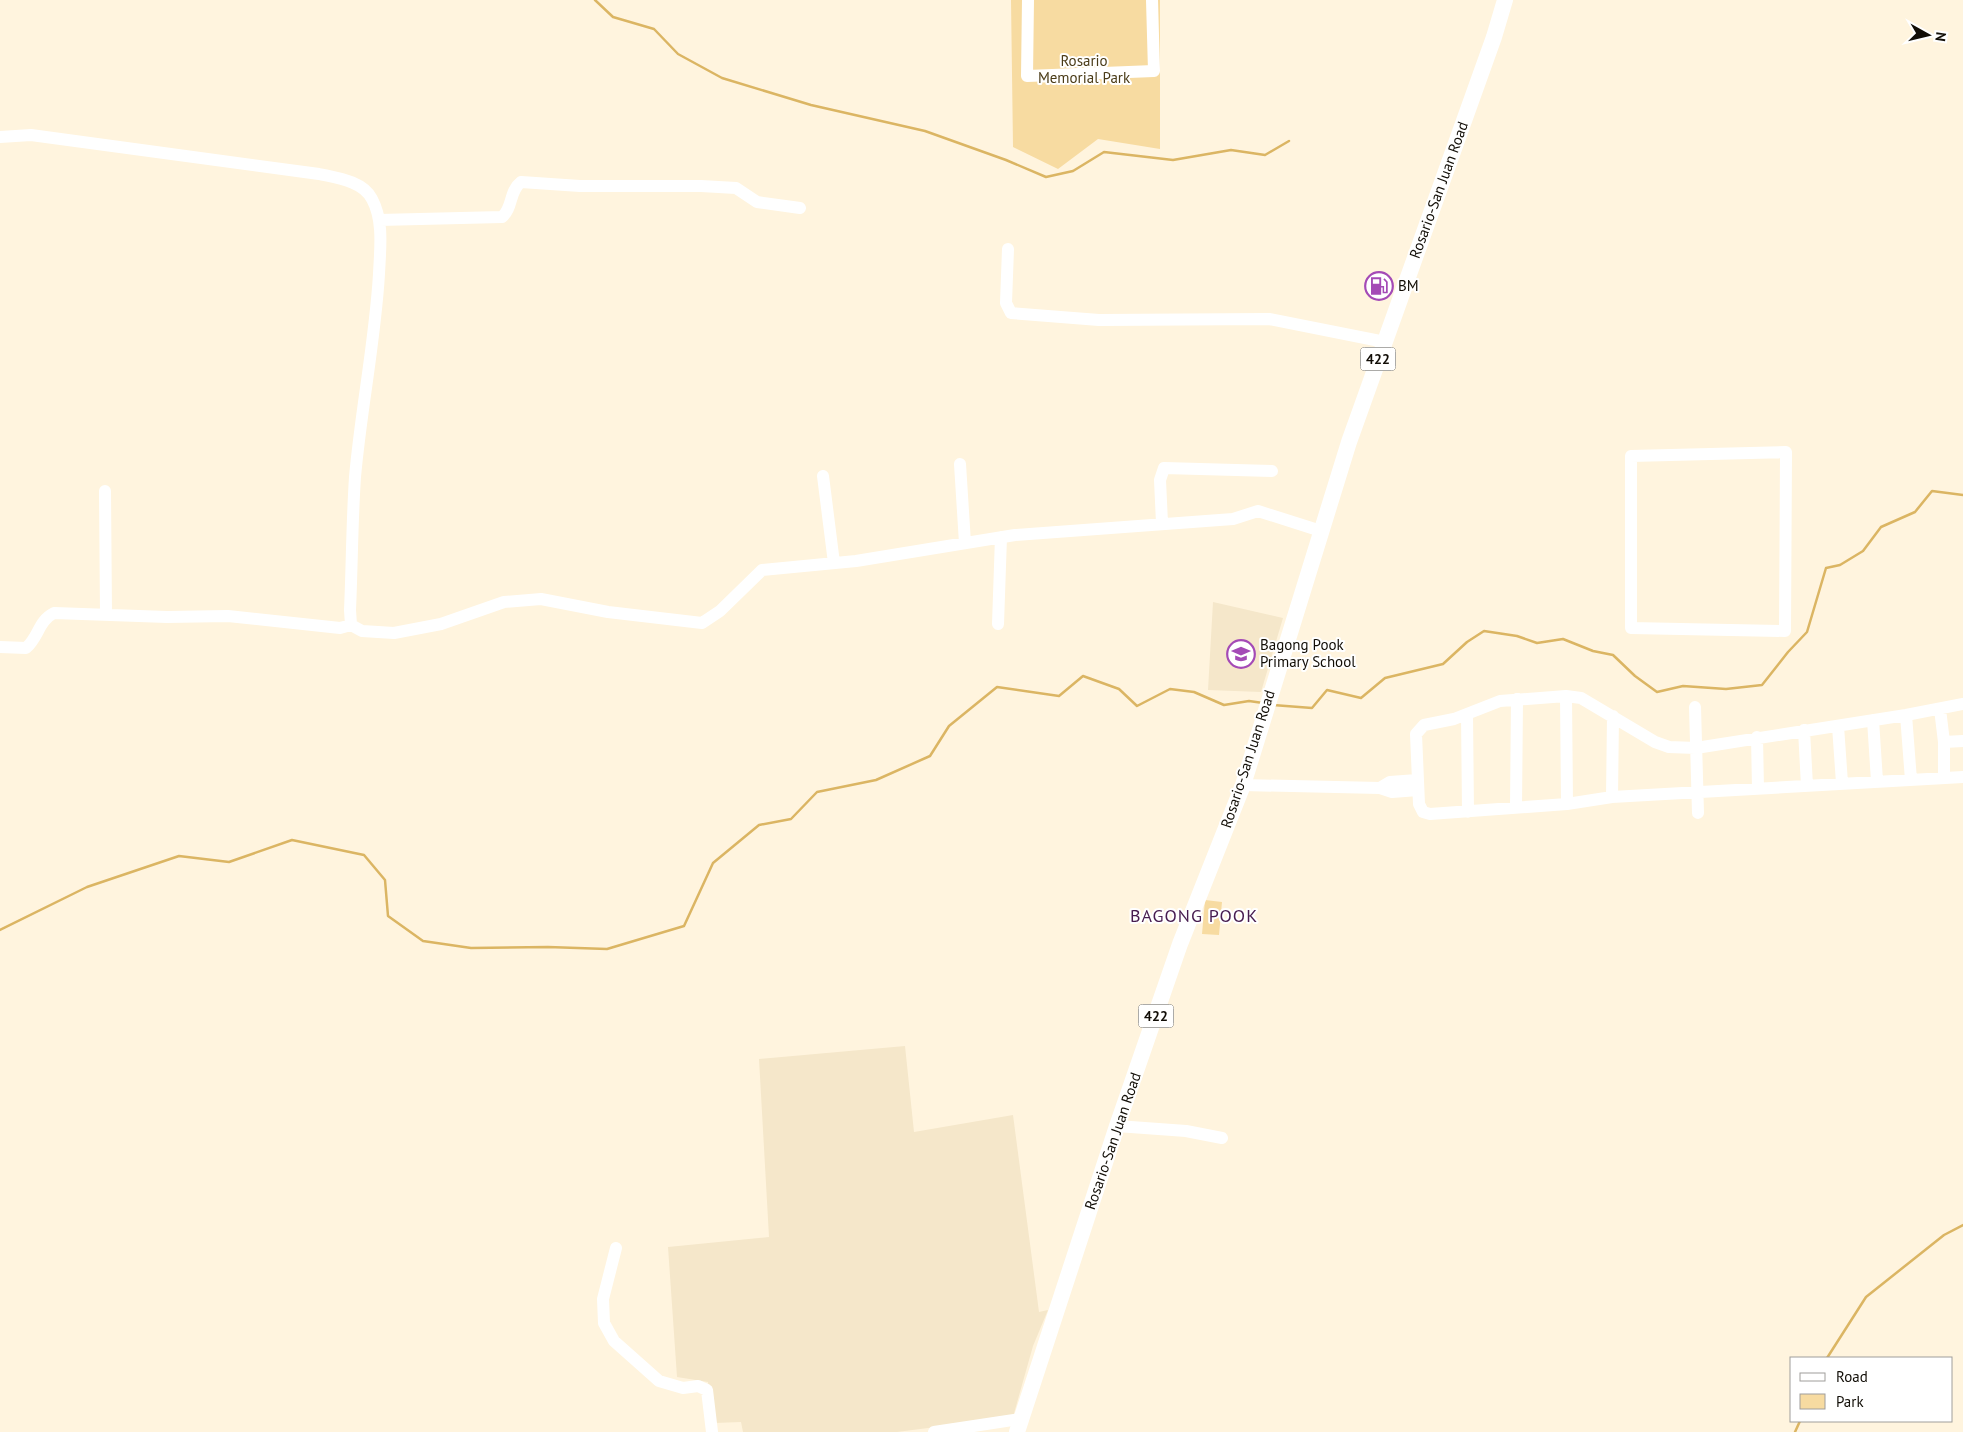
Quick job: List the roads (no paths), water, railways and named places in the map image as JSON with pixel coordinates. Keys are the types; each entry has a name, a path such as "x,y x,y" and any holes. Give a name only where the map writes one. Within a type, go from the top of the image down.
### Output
{"main road":[{"name":"Rosario-San Juan Road","path":"1019,1426 1117,1126 1180,944 1243,785 1321,531 1385,342 1494,37 1504,0"}],"street":[{"path":"1028,0 1027,76 1154,71 1152,0"},
{"path":"0,137 31,135 319,174 347,180 361,187 372,198 379,220 377,309 356,477 351,625"},
{"path":"379,220 502,217 507,213 514,187 521,182 580,186 701,186 736,188 757,202 800,208"},
{"path":"1008,249 1006,303 1011,313 1099,320 1269,319 1385,342"},
{"path":"1786,452 1785,631 1630,628 1631,456 1786,452"},
{"path":"960,464 965,543"},
{"path":"1162,523 1160,480 1164,468 1272,470"},
{"path":"824,476 834,563"},
{"path":"105,491 106,615"},
{"path":"0,647 26,648 35,640 38,628 44,618 54,613 228,616 340,628 351,625 362,631 394,633 441,624 504,602 541,600 608,612 702,623 720,611 762,570 834,563 1001,537 1162,523 1234,520 1258,511 1321,531"},
{"path":"998,624 1001,537"},
{"path":"1566,696 1567,804"},
{"path":"1963,704 1906,715 1696,748 1669,747 1655,742 1581,698 1566,696 1517,698 1493,703 1467,714 1424,725 1419,728 1416,734 1419,804 1423,812 1430,814 1567,804 1612,797 1963,777"},
{"path":"1516,808 1517,698"},
{"path":"1695,706 1698,813"},
{"path":"1940,709 1944,742 1944,778"},
{"path":"1467,714 1468,812"},
{"path":"1906,715 1911,780"},
{"path":"1612,797 1613,716"},
{"path":"1873,720 1877,781"},
{"path":"1838,726 1842,783"},
{"path":"1804,730 1807,786"},
{"path":"1757,737 1758,789"},
{"path":"1944,742 1963,742"},
{"path":"1243,785 1380,788 1393,792 1418,785"},
{"path":"1117,1126 1186,1131 1222,1138"},
{"path":"616,1248 603,1299 604,1323 614,1341 659,1381 683,1388 698,1386 707,1390 712,1432"},
{"path":"934,1432 1019,1426"}],"waterway":[{"path":"595,0 613,17 654,29 678,54 722,78 811,105 925,131 1006,160 1046,177 1073,171 1104,152 1173,160 1231,150 1265,155 1289,141"},
{"path":"1273,705 1312,708 1327,690 1361,698 1385,678 1443,664 1467,642 1484,631 1517,636 1537,643 1563,639 1593,651 1613,655 1635,676 1657,692 1683,686 1726,689 1762,685 1788,652 1807,632 1826,568 1840,565 1863,551 1881,527 1915,512 1932,491 1963,495"},
{"path":"0,930 87,887 179,856 229,862 292,840 364,855 385,880 388,916 423,941 471,948 548,947 607,949 684,926 713,863 759,825 791,819 817,792 876,780 930,756 949,726 997,687 1059,696 1083,676 1119,689 1137,706 1170,689 1194,692 1224,705 1249,701 1263,703"},
{"path":"1828,1357 1866,1297 1944,1235 1963,1225"},
{"path":"1795,1432 1800,1422"}],"place":[{"name":"BM","path":"1379,286"},
{"name":"Bagong Pook Primary School","path":"1241,654"}],"district":[{"name":"BAGONG POOK","path":"1194,916"}],"park label":[{"name":"Rosario Memorial Park","path":"1084,70"}]}
